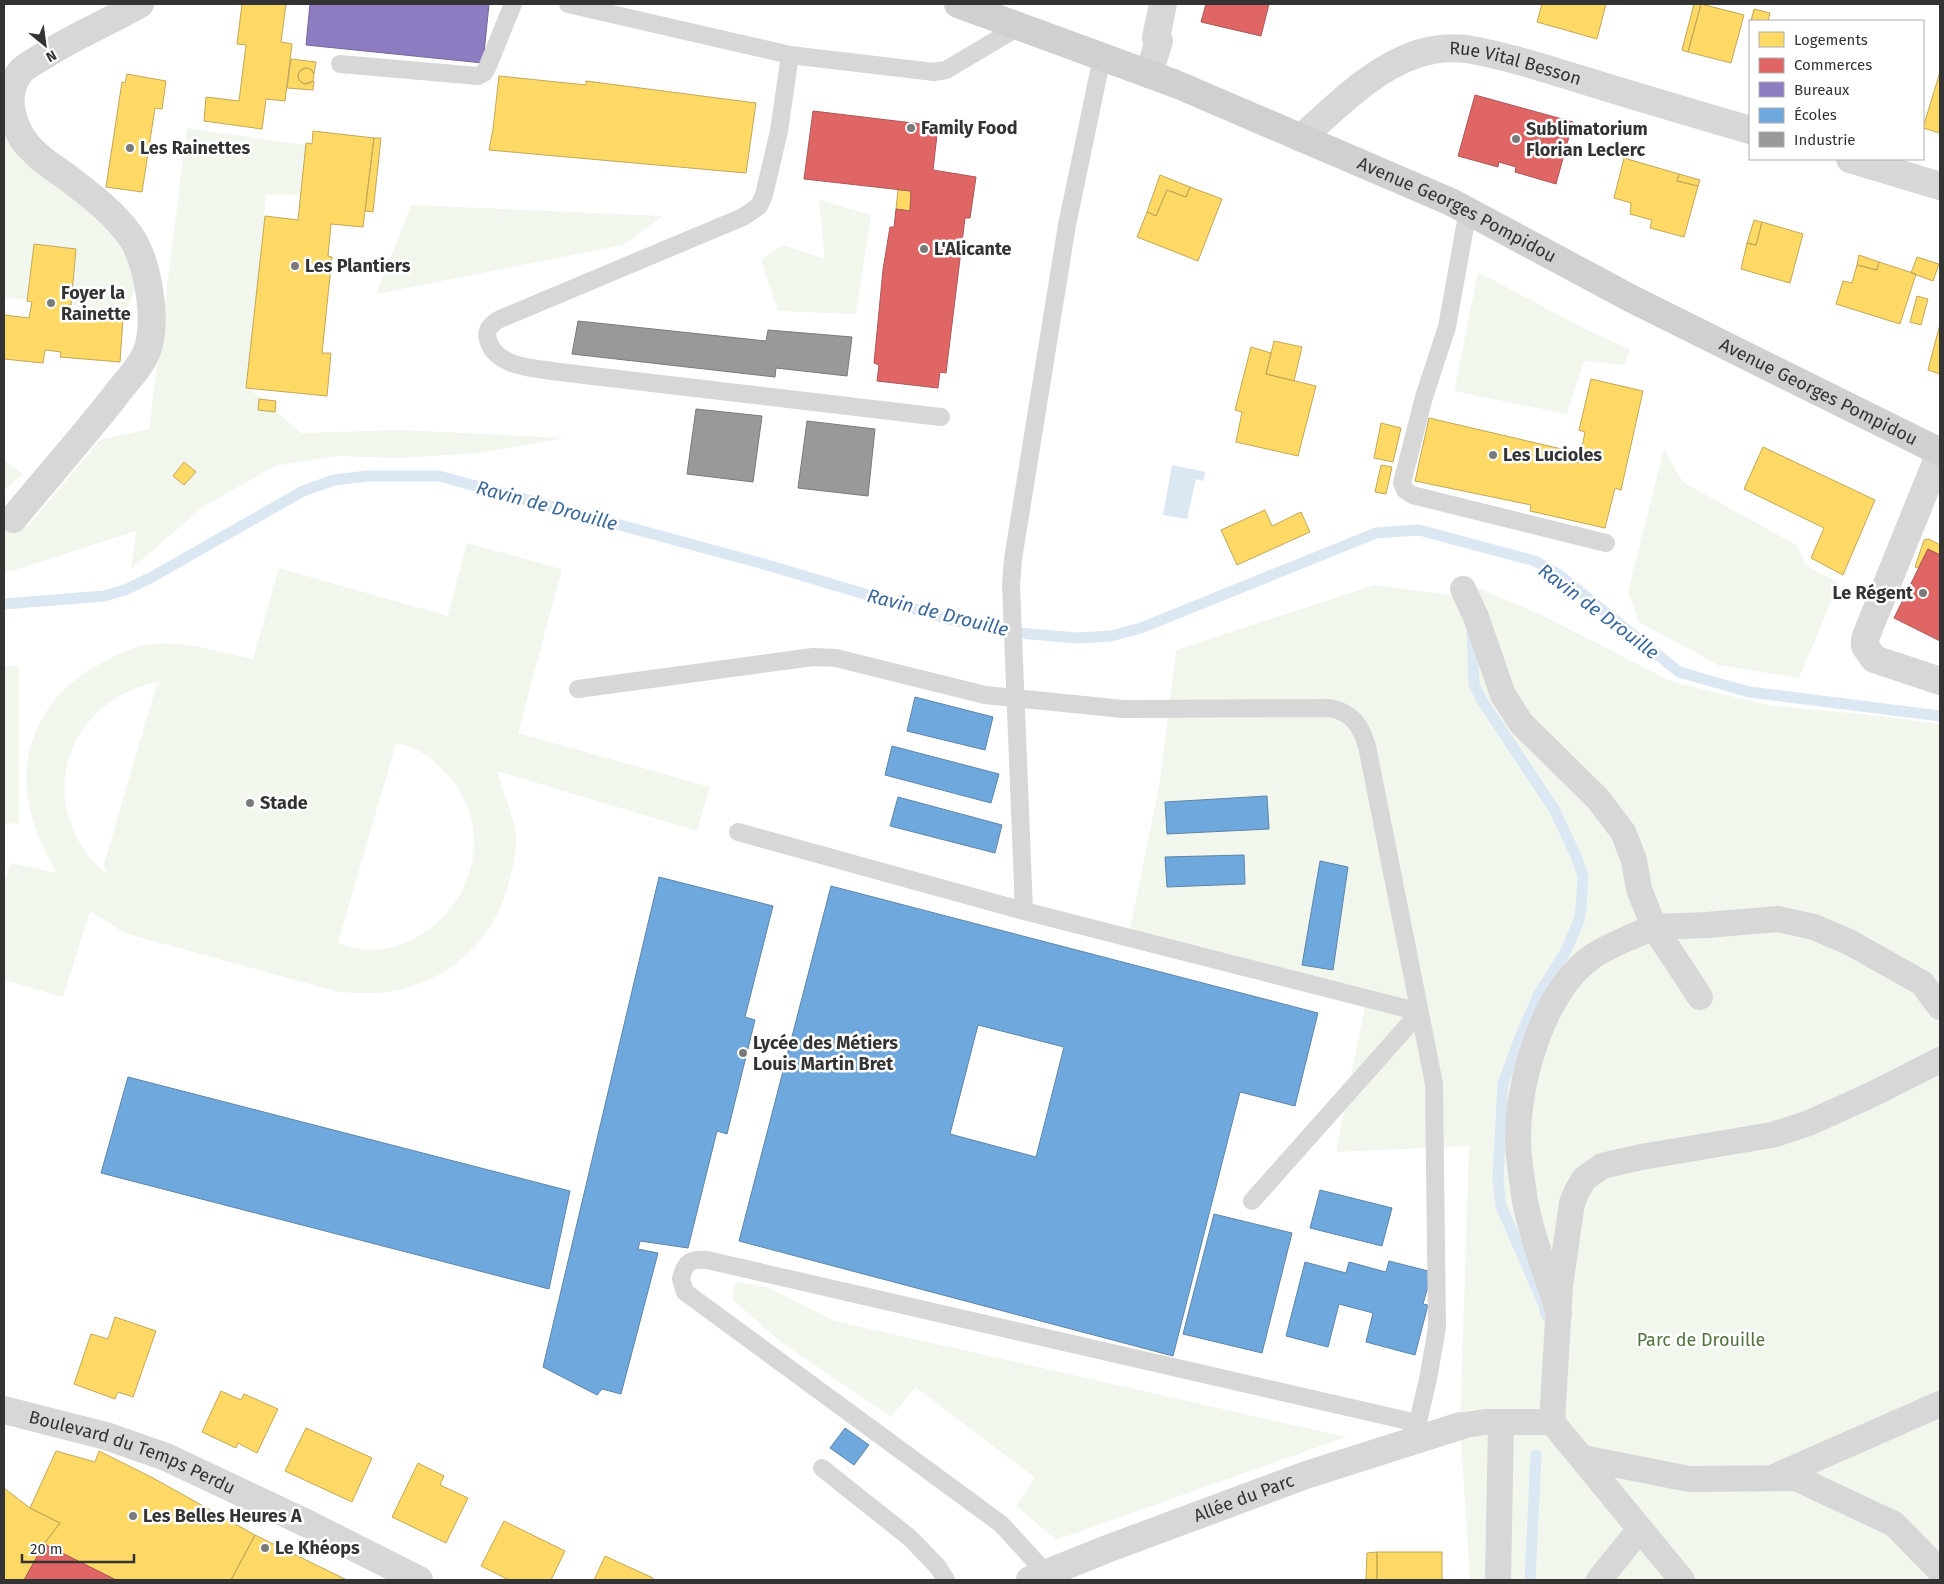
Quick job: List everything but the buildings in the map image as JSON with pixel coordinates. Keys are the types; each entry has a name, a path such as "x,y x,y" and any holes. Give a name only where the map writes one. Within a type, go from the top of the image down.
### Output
{"main road":[{"name":"Avenue Georges Pompidou","path":"958,4 1149,74 1451,202 1632,298 1940,452"}],"street":[{"path":"12,518 82,439 136,368 146,352 150,338 152,318 143,264 131,236 118,220 78,185 35,153 15,126 9,112 8,97 13,83 21,71 28,66 67,42 140,4"},
{"path":"1149,74 1159,41 1156,38 1163,4"},
{"name":"Rue Vital Besson","path":"1301,138 1360,87 1388,67 1418,53 1453,48 1511,59 1749,130"},
{"path":"1853,160 1940,186"},
{"path":"1940,452 1865,639 1865,646 1874,659 1940,681"},
{"path":"1463,589 1476,617 1502,695 1521,723 1598,799 1623,832 1634,860 1639,888 1654,927 1700,997"},
{"path":"1559,1314 1525,1201 1518,1137 1524,1087 1540,1030 1551,1004 1568,980 1592,956 1654,927 1778,919 1814,927 1849,942 1922,983 1940,1007"},
{"path":"1682,1580 1552,1422 1560,1286 1572,1203 1577,1190 1584,1179 1602,1166 1641,1157 1772,1135 1809,1123 1873,1094 1940,1060"},
{"path":"1770,1478 1940,1404"},
{"name":"Boulevard du Temps Perdu","path":"4,1410 106,1436 166,1457 310,1525 419,1580"},
{"path":"1460,1426 1501,1422 1552,1422"},
{"path":"1498,1580 1501,1422"},
{"name":"Allée du Parc","path":"1038,1577 1107,1549 1297,1479 1416,1431 1460,1426"},
{"path":"1583,1458 1689,1478 1796,1478 1894,1524 1940,1571"},
{"path":"1599,1580 1640,1529"}],"lane":[{"path":"340,64 478,76 484,73 487,68 513,4"},
{"path":"568,4 790,55 934,72 946,70 1020,26"},
{"path":"790,55 779,131 764,195 759,206 743,217 500,319 488,329 487,336 490,345 494,353 512,363 559,372 941,417"},
{"path":"1024,911 1011,586 1013,559 1064,244 1102,56"},
{"path":"1468,210 1447,326 1424,397 1402,483 1403,487 1412,495 1606,543"},
{"path":"578,689 813,657 836,658 985,695 1123,710 1330,708 1342,711 1353,718 1362,731 1368,746 1434,1084 1437,1328 1416,1431 707,1260 695,1259 686,1264 681,1278 685,1292 1001,1524 1038,1577"},
{"path":"738,832 1024,911 1420,1012"},
{"path":"1252,1201 1420,1012"},
{"path":"822,1468 910,1538 938,1567 946,1580"}],"green space":[{"path":"187,128 305,145 302,195 266,194 251,390 301,433 400,430 564,438 480,453 398,458 338,456 275,466 203,507 131,569 136,531 4,572 4,527 28,526 100,440 149,429"},
{"path":"4,135 22,161 109,225 138,281 123,319 71,305 76,249 34,244 26,300 4,297"},
{"path":"819,200 871,215 856,314 778,311 761,260 783,245 825,259"},
{"path":"411,205 663,216 623,245 376,294"},
{"path":"1478,272 1589,331 1630,349 1624,365 1584,361 1567,414 1454,391"},
{"path":"1664,449 1683,482 1798,546 1805,565 1839,583 1799,678 1718,665 1639,622 1628,592"},
{"path":"4,460 23,474 4,490"},
{"path":"467,543 562,569 518,733 710,787 697,831 497,771 511,813 516,840 507,889 500,909 478,943 463,958 429,980 388,992 339,992 124,933 90,911 63,997 4,980 4,882 10,863 56,873 38,835 30,810 27,767 31,746 38,727 48,709 61,692 77,678 122,652 152,644 190,645 253,659 279,568 448,616","holes":["160,682 156,687 104,864 107,873 89,857 82,847 67,810 65,785 68,760 78,738 92,718 111,701 134,689","396,743 410,747 428,757 444,771 460,792 470,815 474,838 472,862 465,884 453,905 436,923 415,938 396,946 367,950 357,949 338,943"]},
{"name":"Parc de Drouille","path":"1458,579 1541,615 1673,682 1768,705 1940,724 1940,1580 1470,1580 1460,1426 1469,1146 1336,1152 1366,1000 1128,939 1160,781 1176,650 1374,585 1466,597"},
{"path":"4,666 19,666 19,823 4,824"},
{"path":"738,1282 767,1287 835,1321 1346,1437 1056,1540 1016,1506 1035,1478 915,1387 891,1417 781,1342 733,1300 733,1289"}],"shaded area":[{"path":"1172,465 1205,472 1204,481 1196,479 1187,519 1163,515"}],"waterway":[{"name":"Ravin de Drouille","path":"4,604 104,596 125,590 152,577 303,491 334,480 367,476 439,476 760,563 952,620 1007,632 1077,638 1111,636 1141,628 1376,533 1419,530 1535,561 1558,574 1679,672 1749,692 1940,716"},
{"path":"1472,632 1474,684 1481,699 1554,809 1576,856 1583,876 1579,920 1566,951 1539,994 1503,1083 1498,1178 1501,1206 1544,1305 1546,1315"},
{"path":"1530,1580 1536,1455"}],"place":[{"name":"Family Food","path":"911,128"},
{"name":"Sublimatorium Florian Leclerc","path":"1516,139"},
{"name":"Les Rainettes","path":"130,148"},
{"name":"L'Alicante","path":"924,249"},
{"name":"Les Plantiers","path":"295,266"},
{"name":"Foyer la Rainette","path":"51,303"},
{"name":"Les Lucioles","path":"1493,455"},
{"name":"Le Régent","path":"1923,593"},
{"name":"Stade","path":"250,803"},
{"name":"Lycée des Métiers Louis Martin Bret","path":"743,1053"},
{"name":"Les Belles Heures A","path":"133,1516"},
{"name":"Le Khéops","path":"265,1548"}]}
